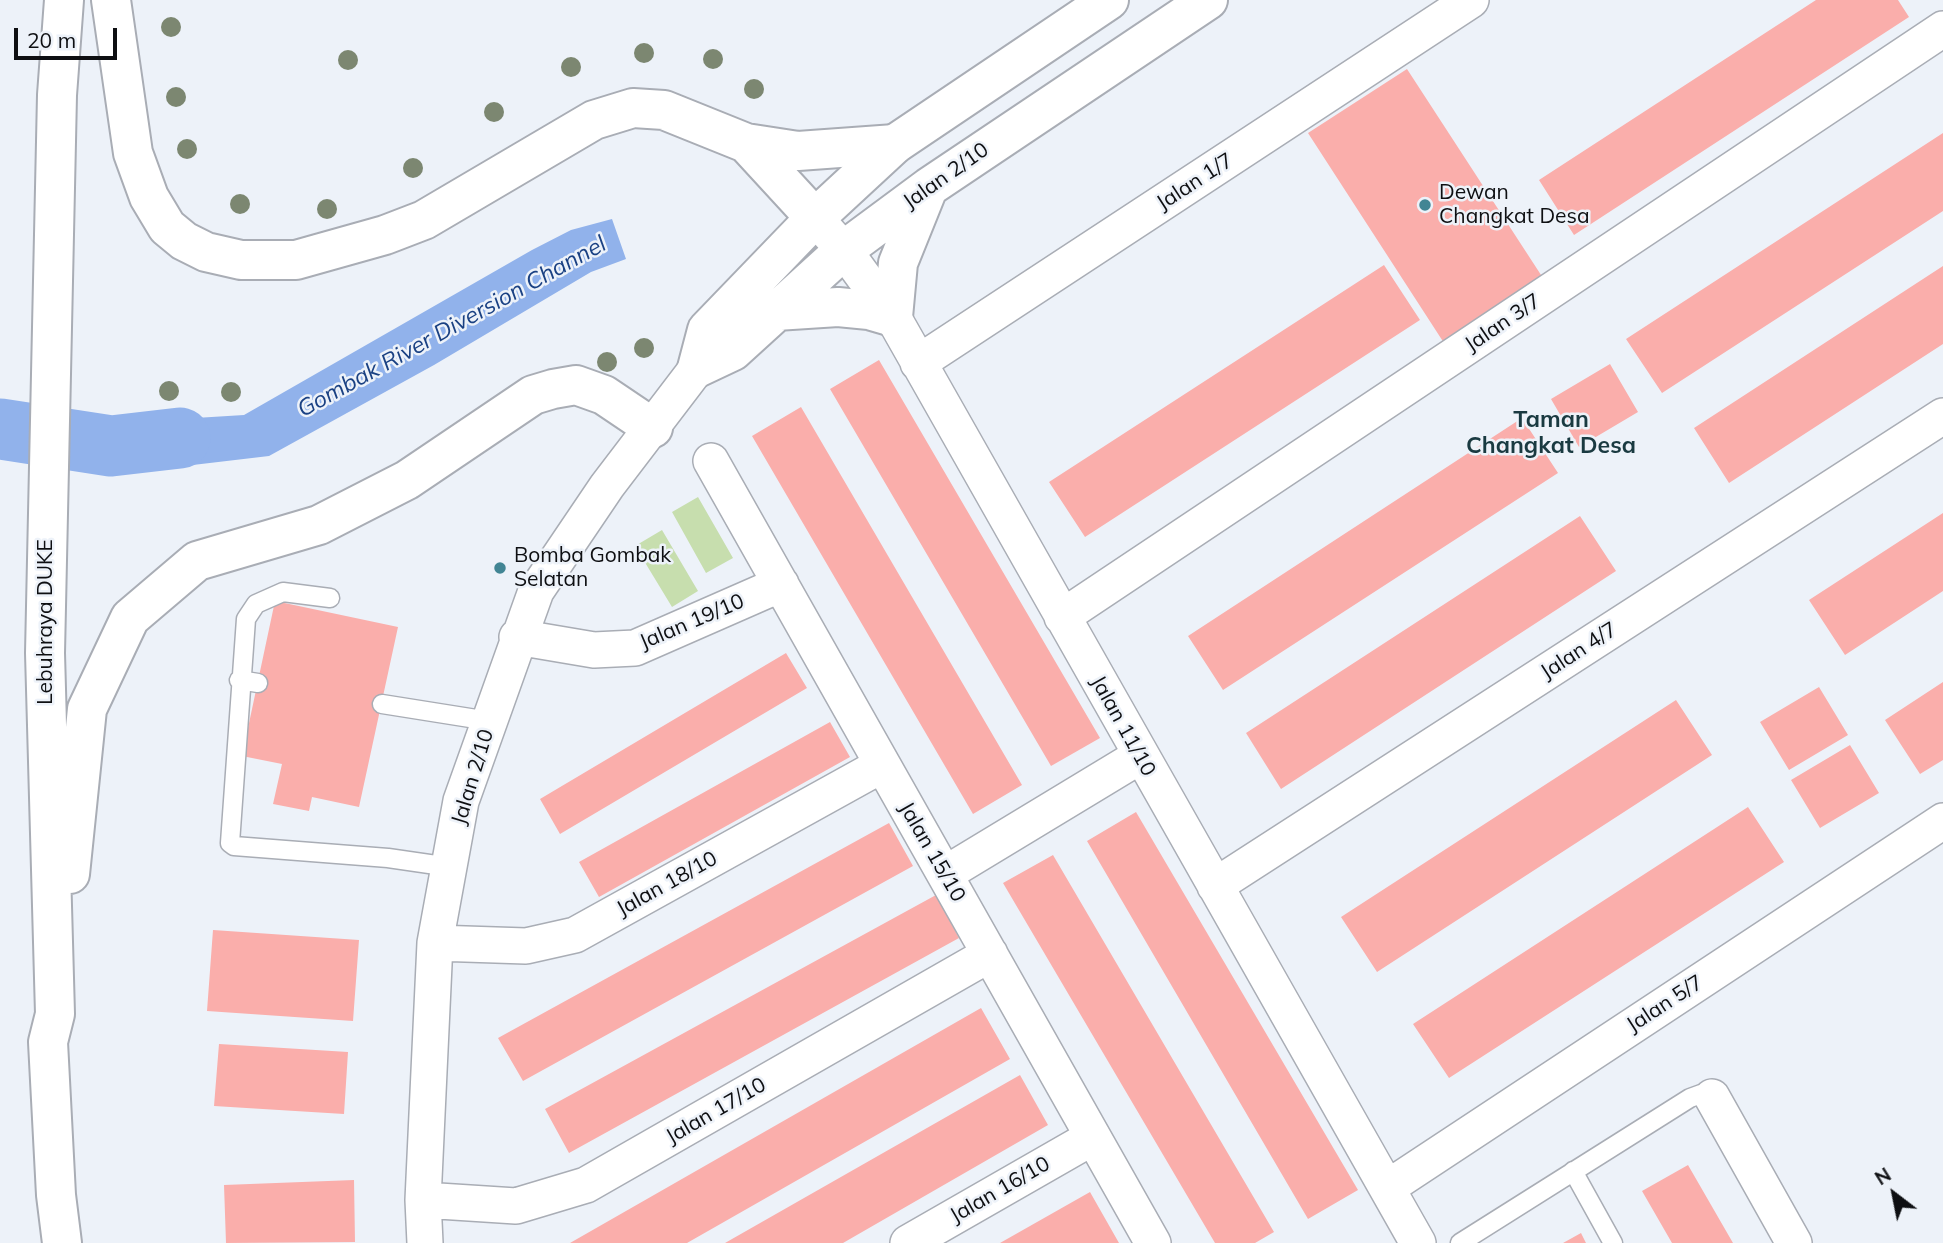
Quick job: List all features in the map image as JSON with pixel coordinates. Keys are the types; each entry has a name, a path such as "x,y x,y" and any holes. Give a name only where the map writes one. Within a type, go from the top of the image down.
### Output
{"main road":[{"name":"Lebuhraya DUKE","path":"62,1243 56,1195 48,1042 55,1014 45,666 57,95 64,0"},
{"path":"111,0 133,153 149,197 167,227 184,241 206,252 241,260 296,260 385,235 424,219 594,121 633,108 664,110 746,143 798,151 895,144"},
{"name":"Jalan 2/10","path":"697,368 707,330 815,218 895,144 1108,0"},
{"name":"Jalan 2/10","path":"697,368 733,351 844,250 929,187 1208,0"},
{"path":"746,143 815,218"},
{"path":"776,311 838,307 869,310 893,317 898,263 929,187"},
{"path":"55,1014 87,709 130,618 198,561 318,525 407,480 533,395 576,385 604,395 653,428"}],"street":[{"name":"Jalan 1/7","path":"918,363 1471,0"},
{"name":"Jalan 3/7","path":"1062,617 1943,29"},
{"name":"Jalan 11/10","path":"815,218 844,250 893,317 1387,1188 1406,1239"},
{"name":"Jalan 2/10","path":"425,1243 423,1200 435,943 461,801 517,637 536,591 607,486 697,368"},
{"name":"Jalan 4/7","path":"1215,886 1943,416"},
{"name":"Jalan 15/10","path":"711,461 1153,1243"},
{"name":"Jalan 19/10","path":"517,637 594,650 635,648 781,584"},
{"path":"945,874 1140,756"},
{"name":"Jalan 18/10","path":"435,943 526,946 575,935 882,765"},
{"name":"Jalan 5/7","path":"1387,1188 1943,821"},
{"name":"Jalan 17/10","path":"423,1200 516,1206 586,1185 990,954"},
{"path":"1712,1097 1794,1243"},
{"name":"Jalan 16/10","path":"908,1243 1093,1137"}],"lane":[{"path":"330,598 283,592 256,604 246,620 239,680 230,843 234,846 388,858 450,867"},
{"path":"239,680 258,683"},
{"path":"382,704 489,721"},
{"path":"1460,1243 1690,1098 1702,1094 1712,1097"},
{"path":"1573,1171 1613,1243"}],"green space":[{"path":"698,497 733,558 706,573 672,512"},
{"path":"662,530 698,591 672,607 635,546"}],"water":[{"path":"612,219 626,259 591,272 434,365 269,456 142,471 94,469 98,424 244,415 532,250 571,230"}],"building":[{"path":"1816,0 1898,0 1909,17 1574,235 1539,180"},
{"name":"Dewan Changkat Desa","path":"1407,69 1543,278 1444,343 1308,133"},
{"path":"1943,133 1943,211 1662,393 1626,339"},
{"path":"1384,265 1420,320 1085,537 1049,482"},
{"path":"1943,266 1943,344 1729,483 1694,428"},
{"path":"879,360 1100,738 1051,766 830,389"},
{"path":"1610,364 1638,412 1579,447 1551,399"},
{"path":"801,407 1022,785 973,814 752,436"},
{"path":"1522,418 1558,473 1223,690 1188,636"},
{"path":"1943,513 1943,591 1845,655 1809,600"},
{"path":"1580,516 1616,571 1281,789 1246,733"},
{"path":"275,601 398,627 359,807 312,797 309,811 273,804 282,764 242,756"},
{"path":"786,653 807,688 560,834 540,799"},
{"path":"1943,682 1943,760 1920,774 1885,720"},
{"path":"1819,687 1848,735 1789,770 1760,722"},
{"path":"1676,700 1712,755 1377,972 1341,917"},
{"path":"830,722 850,757 599,897 579,862"},
{"path":"1850,745 1879,793 1820,828 1791,780"},
{"path":"1748,807 1784,862 1449,1078 1413,1024"},
{"path":"1136,812 1358,1190 1308,1219 1087,841"},
{"path":"889,823 913,866 523,1081 498,1038"},
{"path":"1053,855 1274,1232 1255,1243 1215,1243 1003,883"},
{"path":"936,895 959,938 569,1153 545,1109"},
{"path":"213,930 359,940 353,1021 207,1011"},
{"path":"981,1008 1010,1059 687,1243 570,1243"},
{"path":"219,1044 348,1052 344,1114 214,1106"},
{"path":"1020,1075 1048,1125 843,1243 725,1243"},
{"path":"1688,1165 1733,1243 1672,1243 1642,1191"},
{"path":"354,1180 355,1242 226,1243 224,1185"},
{"path":"1090,1192 1119,1243 1000,1243"},
{"path":"1581,1233 1586,1243 1563,1243"}],"waterway":[{"name":"Gombak River Diversion Channel","path":"0,429 111,446 180,438"}],"place":[{"name":"Dewan Changkat Desa","path":"1425,205"},
{"name":"Bomba Gombak Selatan","path":"500,568"}],"district":[{"name":"Taman Changkat Desa","path":"1551,433"}]}
